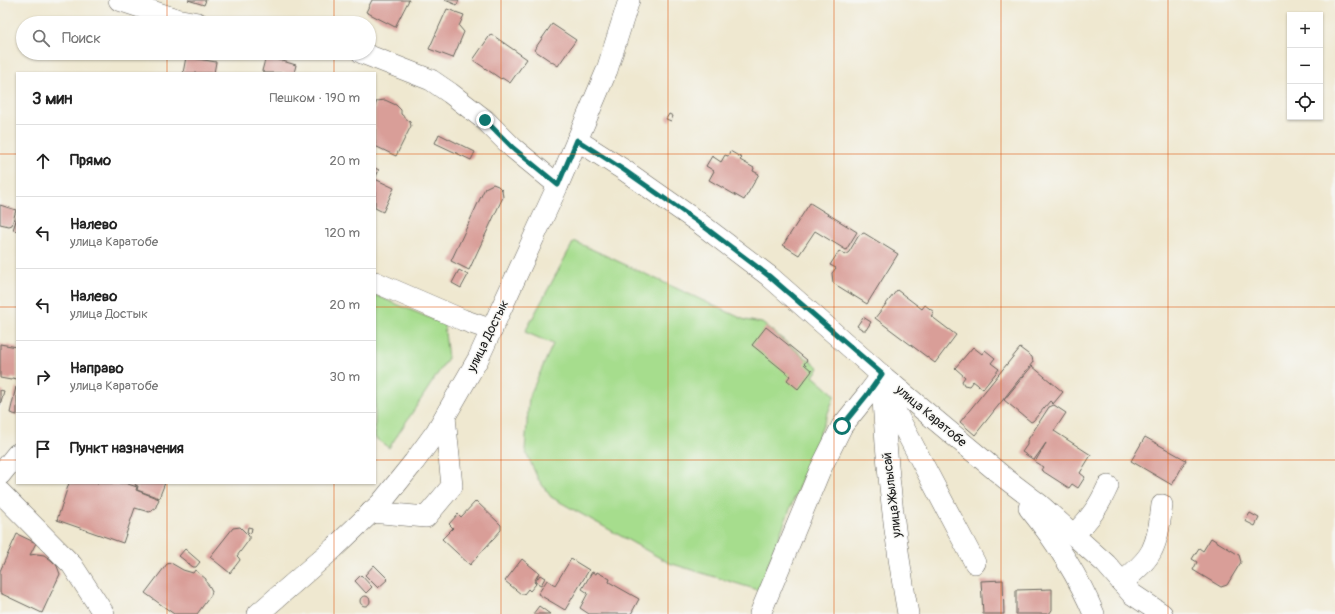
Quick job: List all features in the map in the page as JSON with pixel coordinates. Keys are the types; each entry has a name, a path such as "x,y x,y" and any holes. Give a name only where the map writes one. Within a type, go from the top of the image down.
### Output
{"street":[{"path":"119,0 167,16"},
{"name":"улица Достык","path":"258,614 334,548 381,503 436,432 478,359 558,185 607,70 629,0"},
{"path":"376,58 431,80 450,93 485,120 513,148 558,185"},
{"name":"улица Каратобе","path":"577,140 624,170 698,222 769,276 883,376 1074,534 1106,564 1127,588 1162,614"},
{"path":"376,282 463,320 492,330"},
{"path":"883,376 894,409 975,563"},
{"path":"760,614 820,470 842,426 883,376"},
{"name":"улица Жылысай","path":"883,376 883,424 908,614"},
{"path":"371,512 426,517 452,486 445,417"},
{"path":"0,475 16,455"},
{"path":"1006,479 1051,536 1086,594 1094,614"},
{"path":"1074,534 1088,521 1101,502 1108,486"},
{"path":"0,492 72,565 104,614"},
{"path":"1140,614 1127,588 1138,568 1152,551 1158,531 1162,504"}],"green space":[{"path":"574,241 745,320 762,323 819,368 813,376 835,395 758,590 669,563 551,497 538,479 525,450 529,397 553,344 525,332"},
{"path":"376,295 444,324 448,358 389,448 376,439"}],"building":[{"path":"188,0 206,0 204,5"},
{"path":"372,0 409,0 395,27 366,12"},
{"path":"445,0 459,0 457,5"},
{"path":"447,9 464,15 459,26 464,32 453,58 429,49"},
{"path":"552,24 576,40 558,66 534,50"},
{"path":"491,34 527,59 510,83 502,78 501,79 473,60"},
{"path":"185,60 204,60 216,62 214,72 183,72"},
{"path":"265,60 279,60 296,65 294,72 262,71"},
{"path":"385,100 396,105 401,110 401,114 410,122 411,126 396,156 376,146 377,101"},
{"path":"669,114 673,116 671,121 666,119"},
{"path":"439,134 475,152 471,160 435,143"},
{"path":"730,151 742,158 740,160 754,168 753,171 759,174 744,200 709,180 714,171 706,166 712,156 721,162 725,155 728,156"},
{"path":"376,168 379,170 376,177"},
{"path":"376,179 394,188 383,212 376,208"},
{"path":"493,184 502,190 503,197 469,270 451,261 485,188"},
{"path":"810,203 857,232 846,250 815,231 799,255 783,245"},
{"path":"0,205 16,210 12,225 9,226 0,224"},
{"path":"16,220 16,231 13,230"},
{"path":"864,233 898,254 867,304 833,283 832,273 836,268 830,265 839,251 845,255 849,252 859,235"},
{"path":"459,270 468,275 461,288 452,283"},
{"path":"897,290 922,309 925,305 934,312 931,316 956,335 935,363 875,318"},
{"path":"863,317 871,322 866,330 863,330 857,326"},
{"path":"766,327 807,360 804,364 812,371 798,389 787,380 790,376 752,345"},
{"path":"0,344 16,347 16,379 12,378 11,380 0,378"},
{"path":"973,347 982,354 985,350 995,358 991,363 999,369 983,389 973,381 969,386 964,385 962,381 965,377 955,368"},
{"path":"1020,348 1032,357 1033,362 975,435 960,422"},
{"path":"1032,366 1063,392 1053,404 1050,401 1031,422 1004,400"},
{"path":"16,387 16,415 10,413"},
{"path":"0,390 4,391 0,405"},
{"path":"1054,405 1066,413 1054,431 1091,455 1080,473 1085,477 1078,488 1072,484 1069,488 1041,470 1043,467 1035,462 1046,443 1034,460 1022,452 1027,445 1027,441 1049,407"},
{"path":"1145,437 1186,460 1172,485 1131,461"},
{"path":"69,484 128,484 137,487 136,490 159,499 155,509 153,508 152,511 149,512 135,508 123,543 57,520"},
{"path":"165,484 159,498 137,490 138,486 135,485"},
{"path":"476,501 501,525 501,530 470,565 442,539 453,528 449,524 458,514 461,517"},
{"path":"1250,513 1259,518 1255,526 1245,521"},
{"path":"240,527 249,536 249,540 237,556 240,560 230,573 210,557 233,528"},
{"path":"248,527 252,528 251,533 247,532"},
{"path":"17,534 36,543 30,555 44,555 57,566 60,574 42,613 0,593 0,571"},
{"path":"1211,538 1239,555 1241,562 1227,585 1221,587 1193,570 1197,562 1192,559 1199,548 1203,551"},
{"path":"185,549 200,562 196,567 193,567 179,556"},
{"path":"522,559 539,573 534,582 536,584 530,591 528,589 524,594 521,594 505,581"},
{"path":"571,559 589,570 565,610 538,594 547,580 555,585"},
{"path":"171,563 183,570 193,573 195,570 206,579 206,582 212,591 211,595 197,614 174,614 145,593 167,564"},
{"path":"374,565 388,579 378,588 365,575"},
{"path":"592,572 596,574 597,572 610,579 609,582 639,599 631,614 589,614 580,608 588,593 582,589"},
{"path":"361,575 372,587 366,593 355,581"},
{"path":"540,575 545,578 541,585 535,582"},
{"path":"1003,580 1004,614 983,614 981,581"},
{"path":"1052,589 1052,610 1049,614 1016,614 1016,590"},
{"path":"363,596 367,596 369,597 369,605 363,606 360,603 360,599"},
{"path":"539,606 550,614 533,614"}],"route":[{"path":"485,120 513,148 558,185 577,140 624,170 698,222 769,276 882,374 842,426"}]}
